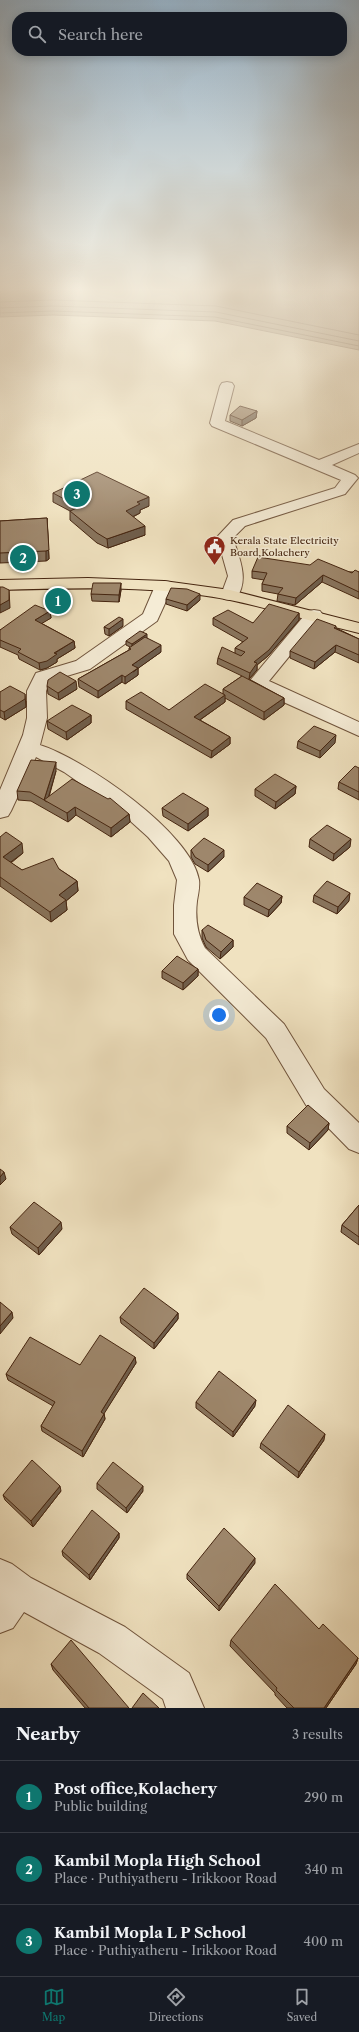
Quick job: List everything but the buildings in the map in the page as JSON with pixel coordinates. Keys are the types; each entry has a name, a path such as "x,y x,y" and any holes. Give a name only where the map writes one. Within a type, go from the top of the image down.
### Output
{"main road":[{"path":"0,585 88,583 164,586 230,595 314,615 359,628"}],"street":[{"path":"227,386 216,423 350,478 340,491 239,523 225,537 236,576 230,595"},
{"path":"319,465 359,448"},
{"path":"0,810 29,748 37,723 36,689 43,678 83,665 151,617 164,586"},
{"path":"314,615 257,683 359,730"},
{"path":"29,748 44,753 71,767 124,804 156,832 179,858 188,880 185,906 186,934 196,954 275,1031 315,1097 359,1141"},
{"path":"6,1594 112,1640 176,1686 185,1708"}],"place":[{"name":"Kambil Mopla L P School","path":"77,494"},
{"name":"Kambil Mopla High School","path":"23,558"},
{"name":"Kerala State Electricity Board,Kolachery","path":"215,566"},
{"name":"Post office,Kolachery","path":"58,601"}]}
